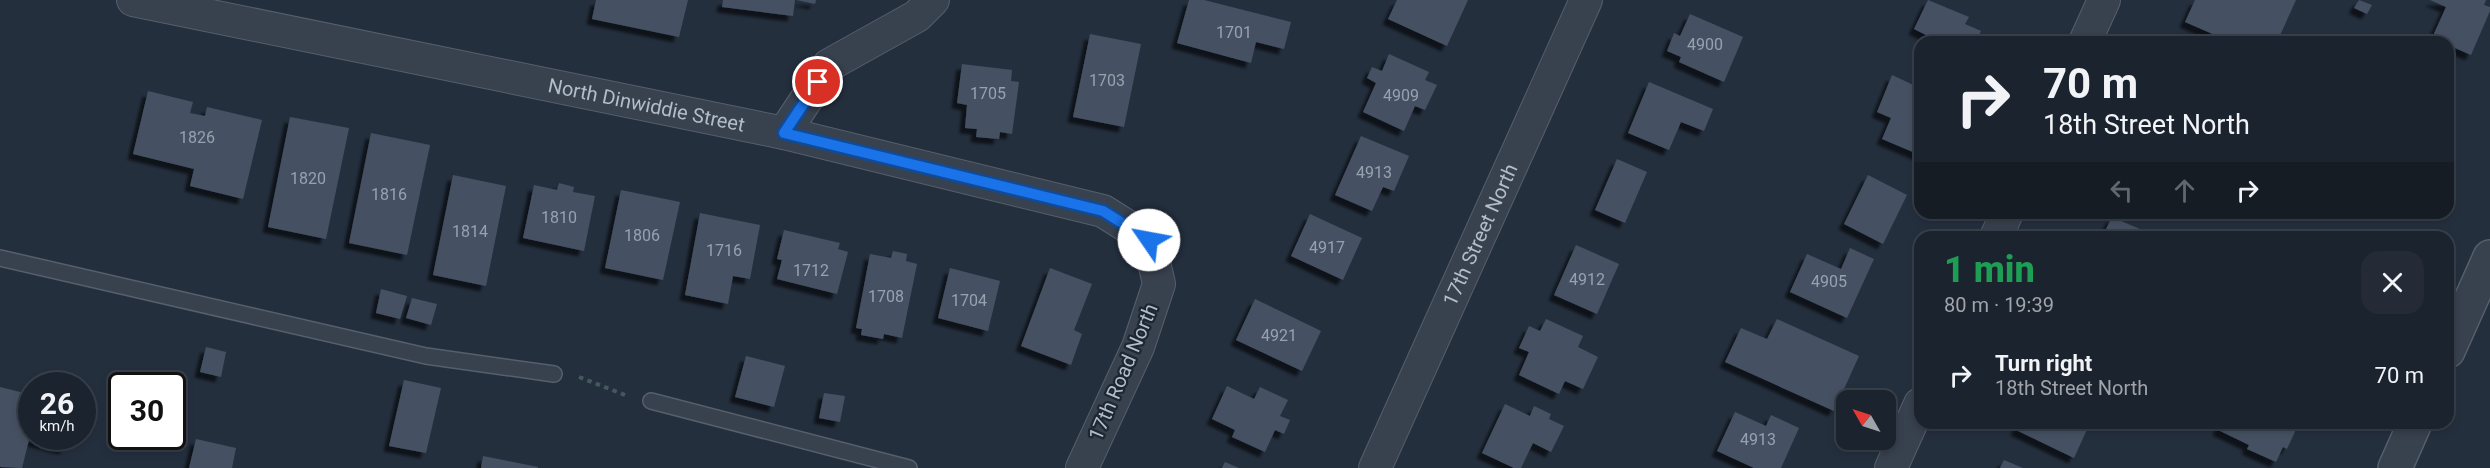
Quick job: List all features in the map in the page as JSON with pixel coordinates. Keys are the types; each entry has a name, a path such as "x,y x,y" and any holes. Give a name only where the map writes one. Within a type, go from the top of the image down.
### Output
{"street":[{"name":"North Dinwiddie Street","path":"133,0 784,133 1103,211 1149,240"},
{"path":"784,133 829,65 917,16 933,0"},
{"name":"17th Street North","path":"1375,468 1586,0"},
{"path":"2088,36 2104,0"},
{"name":"17th Road North","path":"1082,468 1137,347 1159,284 1149,240"},
{"path":"2454,338 2490,257"},
{"path":"1891,468 1914,417"},
{"path":"2395,468 2412,429"}],"lane":[{"path":"0,258 426,356 554,374"},
{"path":"651,401 909,468"}],"path":[{"path":"554,374 565,371 644,403 651,401"}],"building":[{"path":"596,0 688,0 679,37 592,19"},
{"path":"723,0 795,0 793,16 722,7"},
{"path":"796,0 816,0 815,4"},
{"path":"1189,0 1204,0 1291,22 1284,49 1256,42 1251,63 1177,43"},
{"path":"1397,0 1468,0 1447,46 1388,19"},
{"path":"1928,0 1969,17 1965,24 1981,31 1979,36 1928,36 1914,29"},
{"path":"2195,0 2296,0 2280,36 2217,36 2185,22"},
{"path":"2359,0 2372,5 2367,14 2354,8"},
{"path":"2430,0 2486,0 2484,5 2490,7 2471,55 2454,48 2454,36 2433,36 2446,7"},
{"path":"1690,14 1743,37 1724,82 1679,62 1681,57 1667,51 1674,33 1680,36"},
{"path":"1090,34 1141,44 1124,127 1073,117"},
{"path":"1389,54 1429,72 1425,80 1437,85 1425,110 1415,106 1404,131 1363,112 1376,83 1367,78 1372,67 1382,71"},
{"path":"962,64 1012,70 1011,81 1019,82 1012,134 1000,132 999,139 976,137 977,129 965,128 967,105 957,103"},
{"path":"1892,75 1914,85 1914,152 1882,139 1891,118 1877,112"},
{"path":"1649,82 1713,109 1704,131 1681,122 1669,150 1628,133"},
{"path":"148,91 193,102 190,113 205,116 207,107 262,120 243,199 190,186 194,169 133,154"},
{"path":"290,117 349,128 326,239 268,227"},
{"path":"371,133 430,145 407,255 349,243"},
{"path":"1361,136 1409,156 1394,191 1383,187 1372,211 1335,195"},
{"path":"1617,159 1647,172 1625,223 1595,210"},
{"path":"453,175 506,186 486,286 433,275"},
{"path":"1868,175 1907,195 1883,244 1844,224"},
{"path":"559,183 574,187 573,192 595,196 584,251 523,238 534,185 557,190"},
{"path":"621,190 680,202 663,280 605,268"},
{"path":"700,213 760,225 750,279 733,276 728,304 685,295"},
{"path":"1310,214 1362,238 1343,280 1291,256"},
{"path":"2111,219 2117,219 2142,230 2142,231 2105,231"},
{"path":"784,230 840,243 838,249 848,252 837,294 777,279 782,260 777,259"},
{"path":"1576,245 1619,264 1597,314 1554,295"},
{"path":"1850,248 1874,259 1847,318 1790,292 1807,254 1841,269"},
{"path":"893,251 907,254 906,261 917,264 902,338 884,334 883,339 861,335 862,329 856,328 870,254 891,258"},
{"path":"950,268 1000,281 988,331 938,318"},
{"path":"1050,268 1092,284 1074,330 1082,334 1071,365 1021,346"},
{"path":"381,289 407,296 400,319 376,313"},
{"path":"412,298 437,304 431,325 406,318"},
{"path":"1255,299 1321,331 1302,371 1236,340"},
{"path":"1546,319 1583,336 1578,347 1598,357 1583,389 1565,381 1559,394 1519,375 1529,352 1519,348 1529,326 1540,331"},
{"path":"1777,319 1859,356 1844,390 1836,390 1834,411 1725,362 1741,328 1767,339"},
{"path":"206,347 226,352 221,377 200,372"},
{"path":"746,356 785,366 774,407 735,397"},
{"path":"404,380 441,388 426,453 389,446"},
{"path":"1227,386 1254,399 1260,387 1288,400 1280,416 1290,420 1284,434 1275,430 1265,452 1232,437 1235,430 1212,419"},
{"path":"0,387 18,392 18,450 26,450 22,468 0,467"},
{"path":"824,393 845,396 840,422 819,418"},
{"path":"1505,404 1530,416 1534,406 1551,414 1549,419 1564,426 1551,452 1533,443 1521,468 1514,468 1482,453"},
{"path":"1735,412 1766,426 1771,415 1799,428 1781,468 1754,468 1717,451"},
{"path":"2016,429 2087,429 2074,458"},
{"path":"2296,429 2287,449 2283,447 2276,462 2247,449 2249,445 2218,430"},
{"path":"196,439 236,448 232,468 189,468"},
{"path":"483,456 538,467 538,468 481,468"},
{"path":"2004,460 2023,468 2000,468"},
{"path":"1225,462 1239,468 1222,468"}],"route":[{"path":"818,82 784,133 1103,211 1149,240"}]}
